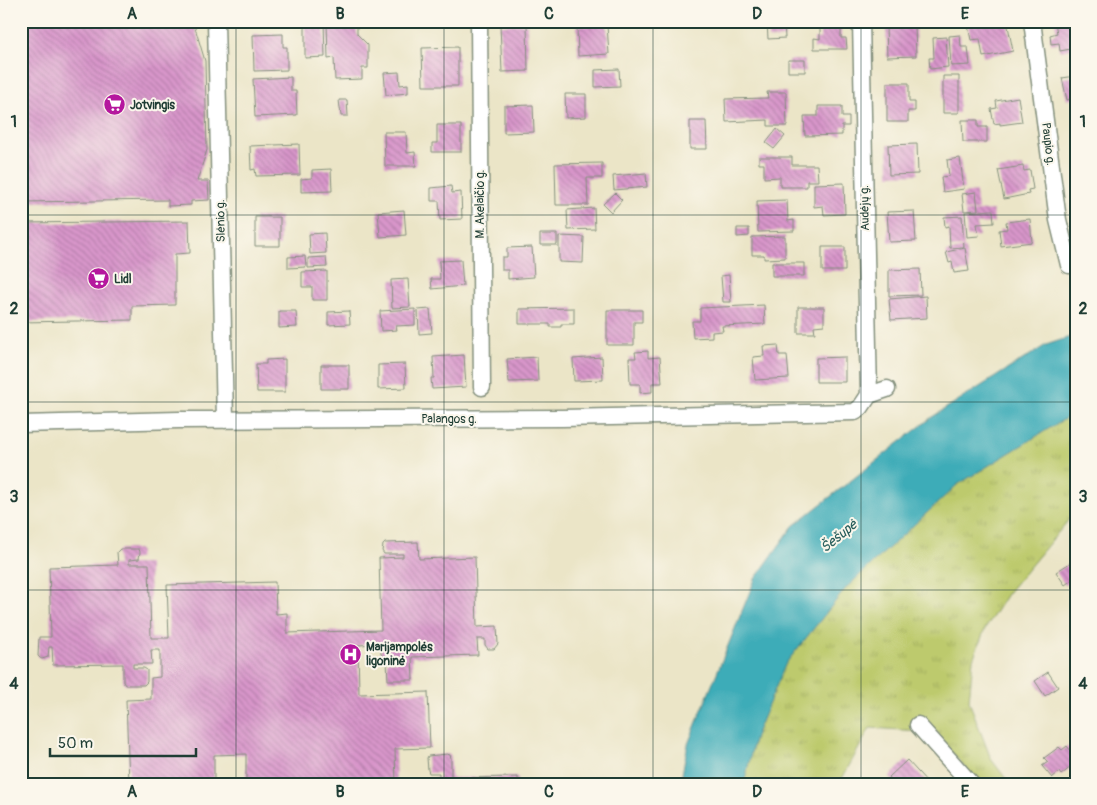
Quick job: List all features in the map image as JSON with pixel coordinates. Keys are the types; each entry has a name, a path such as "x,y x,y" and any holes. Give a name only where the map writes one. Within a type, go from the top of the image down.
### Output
{"street":[{"name":"Slėnio g.","path":"216,21 225,420"},
{"name":"M. Akelaičio g.","path":"479,21 482,387"},
{"name":"Audėjų g.","path":"861,21 869,395"},
{"name":"Paupio g.","path":"1032,21 1058,220 1069,266"},
{"path":"869,395 887,389"},
{"name":"Palangos g.","path":"21,424 179,420 562,418 855,412 869,395"},
{"path":"918,725 971,784"}],"green space":[{"path":"1076,412 1076,515 1072,516 1007,594 985,629 973,659 969,701 991,759 1010,784 980,784 934,732 870,728 839,784 744,784 755,736 786,663 847,587 957,485"}],"water":[{"name":"Šešupė","path":"1076,335 1076,412 957,485 847,587 786,663 755,736 744,784 680,784 688,744 755,579 793,526 932,417 1046,345"}],"building":[{"name":"Jotvingis","path":"21,21 193,21 205,61 207,150 197,181 208,181 209,200 191,201 191,205 168,206 168,200 21,202"},
{"path":"767,21 784,21 785,38 768,39"},
{"path":"967,21 1007,21 1013,51 983,57 980,39 971,40"},
{"path":"1076,21 1076,48 1060,51 1059,43 1051,44 1050,35 1057,33 1055,23"},
{"path":"305,22 324,22 325,57 305,58"},
{"path":"357,23 357,34 368,45 368,68 362,68 362,79 335,80 334,58 328,59 327,24"},
{"path":"527,24 528,71 502,72 500,25"},
{"path":"607,25 609,54 578,56 577,26"},
{"path":"886,26 915,26 916,56 887,57"},
{"path":"820,27 841,27 841,38 846,38 847,49 814,49 814,38 820,39"},
{"path":"283,34 283,47 287,47 287,70 254,71 253,35"},
{"path":"960,35 961,47 968,47 970,65 951,66 949,36"},
{"path":"946,37 948,67 930,69 929,58 934,58 933,38"},
{"path":"458,47 458,86 423,86 422,48"},
{"path":"788,60 805,60 805,72 788,72"},
{"path":"619,69 620,86 595,87 595,70"},
{"path":"399,72 400,85 408,84 408,93 386,95 384,73"},
{"path":"943,76 959,76 959,113 943,113"},
{"path":"1076,76 1076,98 1067,100 1062,78"},
{"path":"291,77 291,91 296,91 297,115 255,117 253,79"},
{"path":"887,83 909,83 909,102 915,102 915,111 908,111 908,122 887,122"},
{"path":"767,92 786,92 787,126 768,126 768,120 726,122 725,99 768,98"},
{"path":"565,94 586,94 586,117 566,118"},
{"path":"1018,97 1022,122 994,124 991,109 997,108 996,101"},
{"path":"339,100 347,100 348,116 341,116"},
{"path":"533,105 534,132 504,133 504,106"},
{"path":"818,106 842,106 842,117 849,117 849,126 842,126 842,135 805,136 804,116 818,116"},
{"path":"962,120 978,120 978,127 987,127 987,142 963,142"},
{"path":"690,121 706,121 707,149 690,149"},
{"path":"437,125 461,125 461,152 432,152 432,143 437,143"},
{"path":"777,129 785,136 774,149 766,143"},
{"path":"384,132 406,132 407,153 415,152 416,166 385,166"},
{"path":"299,144 300,175 256,176 255,169 251,170 250,146"},
{"path":"917,144 918,174 889,175 888,145"},
{"path":"759,157 792,157 792,165 817,165 818,181 807,181 807,187 780,187 780,177 764,178 764,164 759,164"},
{"path":"960,158 964,189 943,192 941,177 949,176 947,160"},
{"path":"602,163 602,178 587,178 588,205 556,205 555,164"},
{"path":"1023,166 1024,171 1030,170 1033,189 1028,190 1029,194 1004,199 998,170"},
{"path":"331,169 332,191 301,192 301,179 312,178 312,170"},
{"path":"646,173 647,187 614,190 613,176"},
{"path":"844,183 845,214 824,215 823,206 814,207 814,184"},
{"path":"451,186 452,193 461,192 462,219 440,220 439,201 431,201 431,188"},
{"path":"976,192 978,210 964,211 962,194"},
{"path":"615,193 622,200 611,212 603,204"},
{"path":"787,200 788,221 794,220 794,231 758,232 757,201"},
{"path":"594,208 595,229 568,230 567,210"},
{"path":"404,210 406,235 380,237 378,212"},
{"path":"993,210 994,223 977,224 979,236 967,237 965,212"},
{"path":"914,211 916,241 889,242 887,212"},
{"path":"962,216 964,247 950,248 949,226 945,227 944,217"},
{"path":"255,217 280,217 280,246 255,246"},
{"path":"1030,219 1032,242 1001,246 999,230 1007,229 1006,222"},
{"name":"Lidl","path":"189,221 190,253 175,254 175,305 132,306 132,320 21,322 21,223"},
{"path":"737,228 749,228 749,236 737,237"},
{"path":"325,233 326,253 310,254 309,234"},
{"path":"540,234 557,234 557,245 540,245"},
{"path":"559,236 584,237 583,263 559,262"},
{"path":"785,236 785,258 764,259 764,255 752,255 752,237"},
{"path":"532,247 534,277 508,279 508,270 502,270 502,257 507,257 507,248"},
{"path":"822,247 845,247 845,271 822,271"},
{"path":"965,248 969,271 954,273 952,262 949,263 946,252"},
{"path":"305,256 306,267 288,268 288,257"},
{"path":"326,257 327,267 308,268 308,258"},
{"path":"461,260 463,286 432,289 431,279 440,279 439,261"},
{"path":"772,263 804,263 804,276 772,276"},
{"path":"920,269 921,295 889,296 889,270"},
{"path":"327,271 327,300 312,300 312,287 302,287 302,272"},
{"path":"729,275 731,302 723,302 721,276"},
{"path":"408,279 410,307 392,308 391,280"},
{"path":"926,296 927,318 891,320 889,299"},
{"path":"764,305 765,324 722,326 723,331 712,332 712,337 693,338 692,321 700,321 700,308"},
{"path":"798,307 824,307 824,325 814,326 815,333 798,333"},
{"path":"574,308 574,324 561,324 561,327 550,327 550,324 519,324 519,309"},
{"path":"415,309 415,325 396,326 397,330 381,331 380,311"},
{"path":"430,309 432,333 419,334 418,310"},
{"path":"607,310 642,310 642,322 634,322 634,345 607,345"},
{"path":"279,311 296,311 297,327 279,328"},
{"path":"349,311 350,324 328,325 328,312"},
{"path":"778,345 779,355 787,355 789,378 755,380 753,357 764,356 763,346"},
{"path":"648,351 648,358 660,357 662,383 652,383 652,392 640,393 640,384 630,384 629,358 636,358 635,352"},
{"path":"464,355 466,387 432,389 431,378 434,378 433,357"},
{"path":"537,357 538,381 509,382 507,359"},
{"path":"602,357 603,380 574,381 573,359"},
{"path":"845,357 845,382 816,382 816,358"},
{"path":"285,359 285,392 257,392 256,364 266,364 266,360"},
{"path":"405,364 406,388 378,389 378,365"},
{"path":"321,365 349,365 349,389 321,389"},
{"path":"418,542 419,559 475,557 477,627 497,626 498,644 494,649 488,649 485,645 485,639 477,639 478,655 412,657 413,680 388,680 387,661 399,661 399,657 381,658 381,644 358,645 359,694 428,692 430,748 395,749 396,784 246,784 246,754 214,755 214,784 129,784 126,700 151,699 151,678 160,677 160,650 151,650 152,664 133,664 133,668 144,668 147,670 147,682 144,685 125,685 123,682 123,664 53,665 52,647 49,647 48,657 42,659 38,656 39,637 51,637 49,567 118,565 117,552 120,549 139,549 139,559 129,560 129,564 149,564 151,638 169,638 167,585 275,582 276,614 287,613 287,633 381,630 379,558 403,557 403,554 384,554 382,551 383,545 385,543"},
{"path":"1076,559 1076,577 1065,585 1056,572"},
{"path":"1048,672 1058,687 1045,696 1035,681"},
{"path":"1067,746 1076,757 1076,763 1061,775 1059,772 1052,778 1042,766 1048,762 1044,758 1059,747 1062,750"},
{"path":"447,754 451,758 451,778 518,777 518,784 421,784 421,778 439,778 439,773 429,773 428,756"},
{"path":"907,760 929,784 895,784 889,777"}],"place":[{"name":"Jotvingis","path":"114,105"},
{"name":"Lidl","path":"98,279"},
{"name":"Marijampolės ligoninė","path":"350,654"}]}
